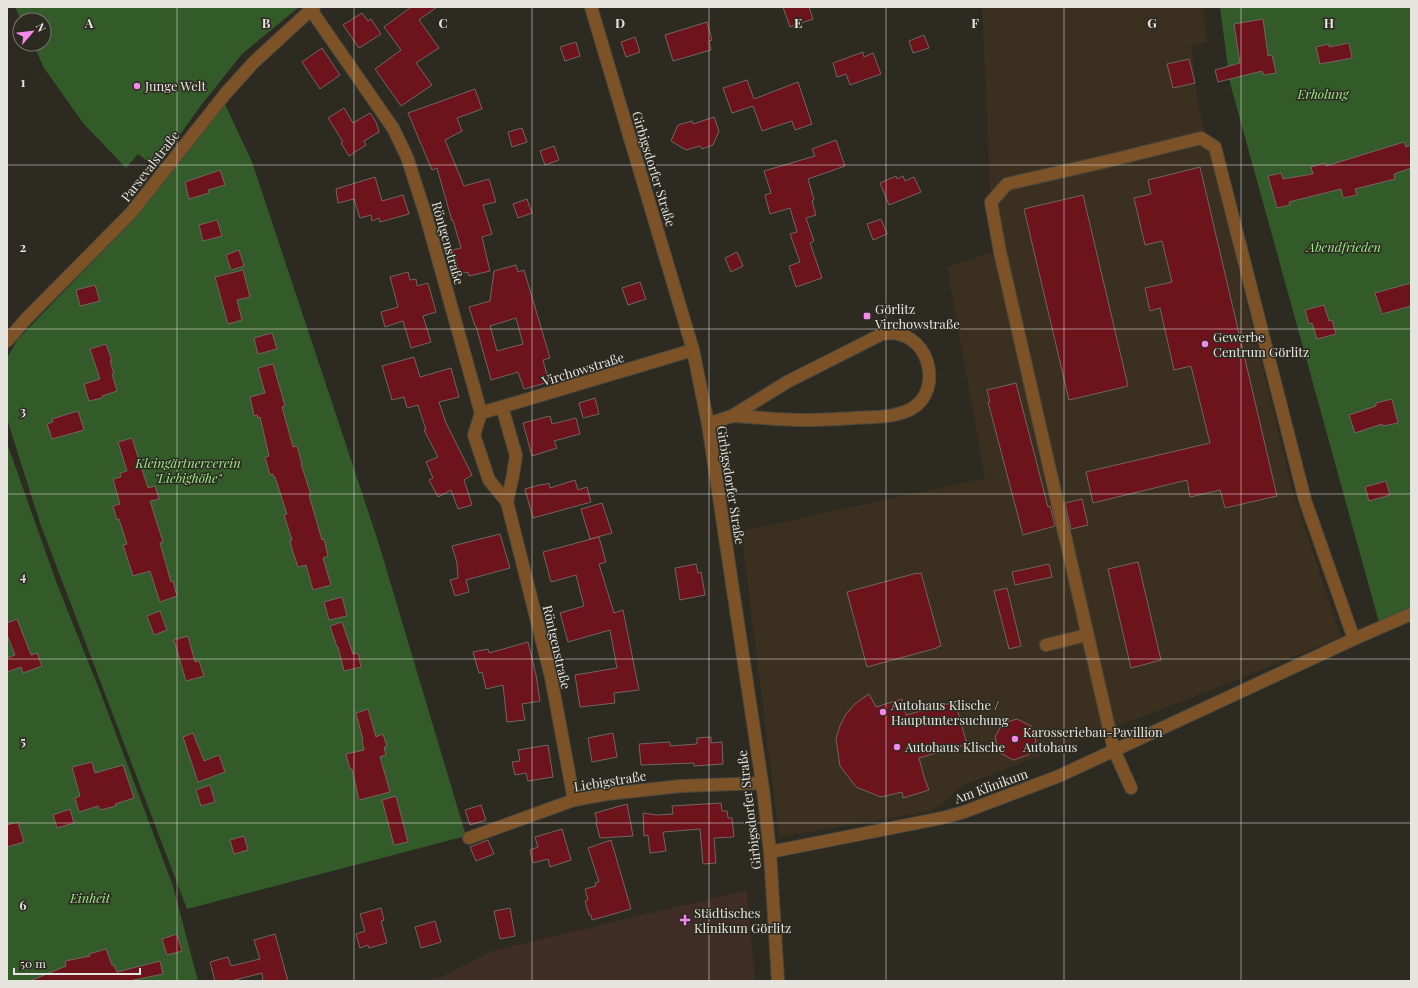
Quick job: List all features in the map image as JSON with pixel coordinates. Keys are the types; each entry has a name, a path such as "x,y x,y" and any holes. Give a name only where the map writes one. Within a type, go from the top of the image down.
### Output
{"street":[{"name":"Girbigsdorfer Straße","path":"591,7 693,350 708,424 762,782 770,852 774,980"},
{"name":"Parsevalstraße","path":"7,341 26,319 131,213 226,93 254,62 313,8"},
{"name":"Röntgenstraße","path":"313,8 393,128 407,156 426,216 481,413 474,435 489,480 507,502 551,677 574,800"},
{"path":"1131,788 1114,750 1000,252 992,202 1008,184 1201,138 1215,147 1305,500 1354,639"},
{"path":"708,424 732,416 787,382 882,334 894,332 907,336 918,346 927,360 930,376 923,397 913,408 894,415 806,420 732,416"},
{"name":"Virchowstraße","path":"481,413 693,350"},
{"name":"Röntgenstraße","path":"502,407 516,455 507,502"},
{"name":"Am Klinikum","path":"770,852 942,818 964,812 1059,776 1411,614"},
{"path":"1046,645 1087,635"},
{"name":"Liebigstraße","path":"469,838 574,800 607,794 681,786 762,782"}],"shaded area":[{"path":"982,7 1203,7 1207,42 1191,45 1199,108 1293,492 1341,637 1230,683 959,787 941,805 931,811 779,837 741,531 985,478 947,267 993,252"},
{"name":"Städtisches Klinikum Görlitz","path":"747,890 755,981 423,981 443,976 492,951"}],"green space":[{"name":"Junge Welt","path":"15,7 299,7 242,54 202,104 156,168 138,154 126,168 83,123 44,68 37,52 52,52 52,12 17,12"},
{"path":"1220,7 1411,7 1411,613 1380,626 1230,83"},
{"name":"Kleingärtnerverein \"Liebighöhe\"","path":"223,100 252,162 378,541 466,836 187,909 40,523 7,419 7,358 17,340 135,218"},
{"name":"Einheit","path":"7,443 57,584 101,694 173,886 198,981 7,981"}],"building":[{"path":"411,7 437,7 419,20 439,48 416,63 432,85 401,106 375,69 401,50 384,27"},
{"path":"783,7 809,7 813,19 790,27"},
{"path":"362,13 368,21 371,19 381,34 359,48 343,25"},
{"path":"1263,19 1268,56 1272,55 1276,73 1264,75 1262,71 1218,82 1215,70 1240,63 1234,24"},
{"path":"707,22 712,40 709,41 711,50 673,61 665,35"},
{"path":"924,35 929,48 913,53 909,41"},
{"path":"635,37 640,52 626,57 621,42"},
{"path":"576,42 580,56 565,61 560,47"},
{"path":"1349,43 1352,58 1320,64 1316,47 1329,44 1329,47"},
{"path":"322,48 340,75 320,89 302,62"},
{"path":"863,52 864,57 873,53 881,74 850,85 846,74 837,77 833,63"},
{"path":"1189,59 1195,83 1173,88 1167,64"},
{"path":"747,80 754,99 798,82 812,124 795,130 792,121 762,131 753,106 732,113 723,88"},
{"path":"475,89 482,109 457,118 462,131 445,140 464,186 489,179 496,202 483,205 492,234 482,237 490,271 469,276 468,272 460,274 453,250 461,248 437,168 432,170 408,113"},
{"path":"344,108 353,123 370,113 376,122 379,132 364,141 366,145 349,156 341,143 343,142 328,118"},
{"path":"714,117 719,131 713,145 702,149 700,146 686,150 671,141 678,125 692,121 693,124"},
{"path":"522,128 527,142 512,147 508,132"},
{"path":"836,140 845,166 808,179 814,200 812,201 816,215 806,218 814,241 810,243 822,278 796,287 789,266 800,262 790,234 797,232 790,208 770,214 765,195 771,193 764,171 815,156 812,149"},
{"path":"1404,142 1406,147 1411,145 1411,168 1394,174 1395,179 1355,189 1357,195 1343,198 1341,189 1289,202 1290,205 1277,208 1268,176 1281,173 1283,179 1313,174 1311,167 1325,163 1326,166"},
{"path":"554,146 559,160 545,165 540,151"},
{"name":"Gewerbe Centrum Görlitz","path":"1200,167 1277,496 1225,508 1220,490 1190,497 1187,480 1093,503 1086,472 1210,443 1191,366 1174,370 1160,308 1150,311 1145,288 1172,282 1162,241 1145,245 1134,198 1151,194 1148,180"},
{"path":"220,170 225,185 208,190 209,193 189,199 185,182"},
{"path":"896,176 897,179 903,176 905,181 914,177 921,192 889,205 880,183"},
{"path":"375,177 382,201 403,195 409,214 380,222 379,218 372,221 371,215 360,218 354,199 338,203 336,189"},
{"path":"1083,195 1128,386 1069,400 1024,209"},
{"path":"527,199 532,213 518,218 513,204"},
{"path":"881,219 887,234 873,240 867,224"},
{"path":"217,220 222,236 203,241 199,225"},
{"path":"239,250 244,266 231,270 226,255"},
{"path":"737,252 743,266 731,272 725,258"},
{"path":"516,265 518,272 524,270 550,358 543,360 549,382 524,389 518,372 491,380 476,326 469,307 490,301 494,271","holes":["516,318 523,344 497,351 490,326"]},
{"path":"243,270 250,297 237,300 242,320 228,324 215,277"},
{"path":"408,272 410,280 416,279 417,286 428,283 436,312 423,316 431,342 411,348 403,321 385,327 381,312 398,307 390,277"},
{"path":"640,282 646,299 628,305 622,288"},
{"path":"1411,283 1411,306 1382,314 1375,293"},
{"path":"95,285 100,301 80,306 76,290"},
{"path":"1324,305 1329,321 1332,320 1336,334 1317,339 1312,323 1309,324 1305,310"},
{"path":"272,333 277,349 258,354 254,338"},
{"path":"106,344 112,361 110,361 114,374 112,374 117,391 102,396 102,398 89,401 84,384 100,379 90,349"},
{"path":"414,357 420,377 451,368 459,397 439,402 446,423 472,475 464,480 472,505 458,509 451,490 438,497 429,480 433,478 426,462 438,457 424,430 426,430 418,405 407,408 404,397 392,400 382,366"},
{"path":"273,364 285,406 282,407 293,447 297,446 311,495 309,495 322,540 324,539 328,556 323,558 331,585 313,590 306,565 298,567 292,549 290,541 292,540 284,515 287,514 275,477 274,478 273,474 270,475 265,457 269,456 260,417 258,418 257,415 254,416 250,397 265,393 258,368"},
{"path":"1016,383 1048,507 1050,506 1055,526 1023,535 988,402 990,402 987,390"},
{"path":"595,398 599,414 583,418 579,403"},
{"path":"1392,399 1398,423 1383,426 1382,424 1355,433 1349,415 1376,406 1376,403"},
{"path":"78,411 84,430 52,439 47,424 53,422 52,419"},
{"path":"550,416 552,424 576,418 580,434 554,441 557,448 532,456 523,423"},
{"path":"132,438 148,488 155,486 159,499 150,501 163,542 160,543 171,582 173,581 177,596 160,602 150,571 133,576 123,545 127,544 113,506 120,504 113,479 121,477 120,473 127,471 118,442"},
{"path":"575,480 578,490 587,487 591,502 533,518 525,489 549,483 550,488"},
{"path":"1386,481 1390,495 1369,501 1365,487"},
{"path":"1082,499 1088,525 1071,529 1065,503"},
{"path":"602,503 612,533 590,539 581,509"},
{"path":"500,534 510,568 466,580 469,592 455,596 450,580 458,578 457,563 452,546"},
{"path":"599,537 606,562 599,564 614,613 623,610 639,690 614,693 615,703 580,707 575,675 617,668 610,630 568,642 560,613 584,606 576,575 551,582 543,552"},
{"path":"1138,562 1161,660 1131,668 1108,569"},
{"path":"696,564 698,573 701,572 705,595 680,600 675,568"},
{"path":"1049,564 1052,577 1015,585 1012,572"},
{"path":"921,573 941,646 867,667 847,592"},
{"path":"1007,588 1021,646 1009,649 994,591"},
{"path":"342,597 347,616 329,620 324,602"},
{"path":"160,611 167,630 154,635 147,616"},
{"path":"17,619 31,655 37,653 42,666 23,673 21,667 7,672 7,658 15,655 7,635 7,623"},
{"path":"342,622 353,654 358,653 361,667 344,671 338,647 330,626"},
{"path":"188,636 195,662 199,661 204,676 186,681 174,640"},
{"path":"528,642 536,675 540,701 522,704 525,720 507,722 503,685 486,689 482,672 479,673 473,652 488,649 489,653"},
{"name":"Autohaus Klische","path":"869,694 876,707 902,699 906,715 955,702 967,744 919,758 929,790 903,798 902,792 881,797 856,787 840,766 836,739 840,726 846,714 856,703"},
{"path":"368,709 376,737 383,734 387,747 384,747 386,755 380,757 390,792 359,800 352,769 350,769 346,754 364,750 356,713"},
{"name":"Karosseriebau-Pavillion Autohaus","path":"1017,719 1031,726 1036,741 1028,755 1013,760 999,752 995,737 1003,723"},
{"path":"193,733 204,761 219,755 225,772 198,782 183,737"},
{"path":"613,733 617,757 592,762 588,738"},
{"path":"711,737 711,743 722,742 723,764 694,766 694,763 641,765 639,744 670,742 670,746 697,744 697,738"},
{"path":"548,745 553,777 528,781 526,773 515,775 512,762 520,761 518,750"},
{"path":"92,762 95,773 123,765 134,798 115,804 116,806 100,810 98,806 79,812 75,798 80,796 72,767"},
{"path":"210,785 215,802 201,806 196,790"},
{"path":"396,796 408,842 394,845 382,800"},
{"path":"721,803 722,811 727,811 728,818 732,818 734,837 714,838 716,863 703,864 700,829 663,832 666,851 650,853 648,835 644,836 643,813 657,815 673,814 672,806"},
{"path":"627,804 633,836 600,838 595,813"},
{"path":"481,805 486,820 470,825 465,810"},
{"path":"70,809 74,823 57,828 53,815"},
{"path":"18,822 24,842 7,847 7,825"},
{"path":"562,829 571,860 550,867 548,859 533,863 530,850 538,847 535,837"},
{"path":"244,836 248,850 234,854 230,840"},
{"path":"488,840 494,854 476,861 470,847"},
{"path":"611,840 631,909 592,920 585,901 588,900 585,889 596,886 595,883 599,882 588,848"},
{"path":"381,908 384,920 381,921 387,943 369,948 368,945 360,948 356,934 365,931 360,914"},
{"path":"510,908 515,936 500,939 494,911"},
{"path":"435,921 441,942 421,948 415,927"},
{"path":"177,934 182,951 167,955 162,939"},
{"path":"275,934 288,981 263,981 262,973 231,981 215,981 210,962 228,957 231,966 260,959 254,940"},
{"path":"106,949 112,965 114,965 117,972 160,961 163,974 129,981 30,981 66,966 65,961 90,956 89,954"}],"place":[{"name":"Junge Welt","path":"137,86"},
{"name":"Görlitz Virchowstraße","path":"867,316"},
{"name":"Gewerbe Centrum Görlitz","path":"1205,344"},
{"name":"Autohaus Klische / Hauptuntersuchung","path":"883,712"},
{"name":"Karosseriebau-Pavillion Autohaus","path":"1015,739"},
{"name":"Autohaus Klische","path":"897,747"},
{"name":"Städtisches Klinikum Görlitz","path":"685,920"}],"park label":[{"name":"Erholung","path":"1323,94"},
{"name":"Abendfrieden","path":"1344,247"}]}
